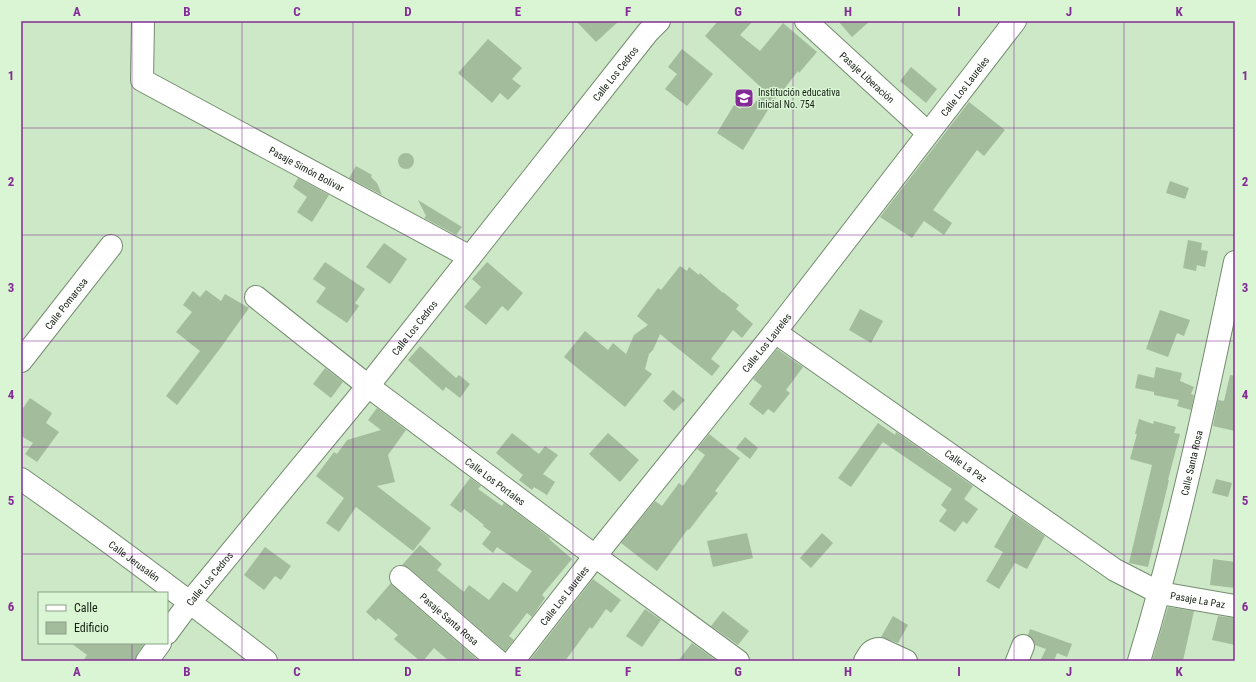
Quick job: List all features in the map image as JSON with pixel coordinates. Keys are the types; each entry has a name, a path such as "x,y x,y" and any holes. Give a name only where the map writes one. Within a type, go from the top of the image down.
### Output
{"street":[{"name":"Pasaje Simón Bolívar","path":"143,21 142,80 470,257"},
{"name":"Calle Los Cedros","path":"168,632 190,602 368,386 648,32 659,21"},
{"name":"Pasaje Liberación","path":"806,21 928,133"},
{"name":"Calle Los Laureles","path":"513,661 595,556 775,332 1014,21"},
{"name":"Calle Pomarosa","path":"21,361 111,246"},
{"name":"Calle Santa Rosa","path":"1139,661 1160,593 1206,400 1235,262"},
{"name":"Calle Los Portales","path":"256,297 368,386 738,661"},
{"name":"Calle La Paz","path":"775,332 1115,570 1160,593"},
{"name":"Calle Jerusalén","path":"21,479 78,518 266,661"},
{"name":"Pasaje Santa Rosa","path":"401,577 498,661"},
{"name":"Pasaje La Paz","path":"1160,593 1235,606"},
{"path":"147,661 159,644"},
{"path":"865,661 871,651 880,649 906,661"}],"building":[{"path":"576,21 619,21 596,42"},
{"path":"718,21 753,21 740,35 760,51 783,23 817,52 799,73 798,71 781,93 779,92 743,150 717,133 734,105 740,109 745,101 752,106 765,91 705,36"},
{"path":"838,21 870,21 852,37"},
{"path":"488,39 522,68 512,79 521,86 508,100 500,93 492,103 458,73"},
{"path":"682,49 713,74 687,106 665,89 677,74 668,67"},
{"path":"911,67 937,89 926,103 900,81"},
{"path":"969,102 1005,130 984,156 977,150 933,210 952,223 944,235 924,221 912,238 880,217"},
{"path":"406,153 413,158 414,161 409,168 406,169 399,164 398,161 403,154"},
{"path":"356,166 372,175 371,177 377,183 382,195 349,178"},
{"path":"298,178 329,195 312,222 297,212 307,197 293,187"},
{"path":"1170,181 1189,188 1185,199 1166,193"},
{"path":"418,200 462,227 456,235 424,218 426,216"},
{"path":"1188,240 1202,243 1201,250 1208,251 1205,267 1197,265 1196,271 1183,268"},
{"path":"384,243 407,259 390,284 366,267"},
{"path":"325,262 365,289 355,303 359,306 347,323 316,302 326,288 313,279"},
{"path":"487,262 523,293 508,311 502,306 486,325 464,307 481,287 472,279"},
{"path":"680,266 687,271 689,267 699,275 700,273 739,305 736,309 753,324 742,338 733,330 711,359 720,366 712,376 660,334 653,350 649,354 645,369 652,374 625,407 564,357 585,331 608,350 613,343 626,354 634,335 648,325 637,316 658,288 661,290"},
{"path":"206,290 221,301 225,294 249,308 177,405 166,396 200,351 176,332 192,312 183,305 193,291 200,297"},
{"path":"860,309 883,321 871,343 849,330"},
{"path":"1160,310 1190,320 1184,336 1177,333 1168,357 1146,349"},
{"path":"420,346 456,378 459,375 470,384 460,398 446,387 443,391 408,360"},
{"path":"777,349 803,367 786,390 790,393 774,413 768,409 763,415 749,404 762,386 753,379"},
{"path":"1156,367 1182,373 1180,381 1194,387 1191,394 1194,395 1191,410 1177,406 1179,400 1154,395 1154,392 1135,388 1138,374 1154,378"},
{"path":"325,368 343,382 331,398 313,384"},
{"path":"1230,375 1235,376 1235,431 1213,426 1218,400 1224,401"},
{"path":"673,390 685,400 674,411 663,401"},
{"path":"30,398 52,413 46,423 59,432 37,462 25,454 33,443 21,436 21,411"},
{"path":"377,408 406,430 388,455 395,482 377,486 431,528 413,551 356,507 339,532 326,523 344,498 316,476 334,452 337,454 347,440 381,430 368,420"},
{"path":"1139,419 1153,424 1154,421 1176,427 1174,433 1180,434 1148,567 1129,563 1152,465 1130,459 1137,434 1135,434"},
{"path":"878,423 895,435 896,432 973,486 964,499 978,509 967,524 963,521 955,532 939,521 947,510 941,505 952,489 883,442 851,487 838,478"},
{"path":"512,433 539,454 545,446 558,455 543,474 555,482 547,495 534,487 532,490 519,480 523,475 496,453"},
{"path":"608,433 639,460 620,482 589,454"},
{"path":"709,434 740,458 715,491 718,493 689,530 688,529 657,571 621,543 655,501 662,506 679,483 683,486 705,455 697,449"},
{"path":"745,437 758,448 750,459 736,448"},
{"path":"470,478 481,486 478,489 502,506 504,503 550,538 549,539 572,559 542,595 545,598 532,617 527,613 509,636 514,640 505,651 409,568 402,565 420,545 442,564 437,570 464,592 469,585 489,600 503,582 517,592 532,571 497,547 493,553 482,544 491,532 464,509 461,513 450,505"},
{"path":"1216,479 1232,483 1228,497 1212,493"},
{"path":"1013,514 1045,536 1027,569 1015,563 999,589 986,581 1003,552 994,547"},
{"path":"747,533 753,558 713,567 707,541"},
{"path":"822,533 833,543 811,568 800,558"},
{"path":"265,547 291,566 281,580 275,576 264,590 244,575"},
{"path":"1213,559 1235,562 1235,588 1210,585"},
{"path":"593,579 621,600 611,613 606,609 592,629 590,627 565,661 529,661"},
{"path":"391,583 479,661 449,661 434,648 423,661 420,661 394,639 398,635 378,618 376,621 366,612"},
{"path":"1168,607 1194,611 1183,661 1152,661"},
{"path":"645,609 661,620 642,647 626,636"},
{"path":"723,611 749,631 738,645 711,626"},
{"path":"893,616 908,625 898,643 881,637"},
{"path":"1218,616 1235,618 1235,645 1212,640"},
{"path":"1030,629 1072,644 1067,657 1057,653 1054,661 1040,661 1046,649 1035,645 1033,639 1028,635"},
{"path":"692,643 717,661 678,661"},
{"path":"72,644 144,644 137,654 135,661 83,661 87,655"}],"place":[{"name":"Institución educativa inicial No. 754","path":"744,98"}]}
